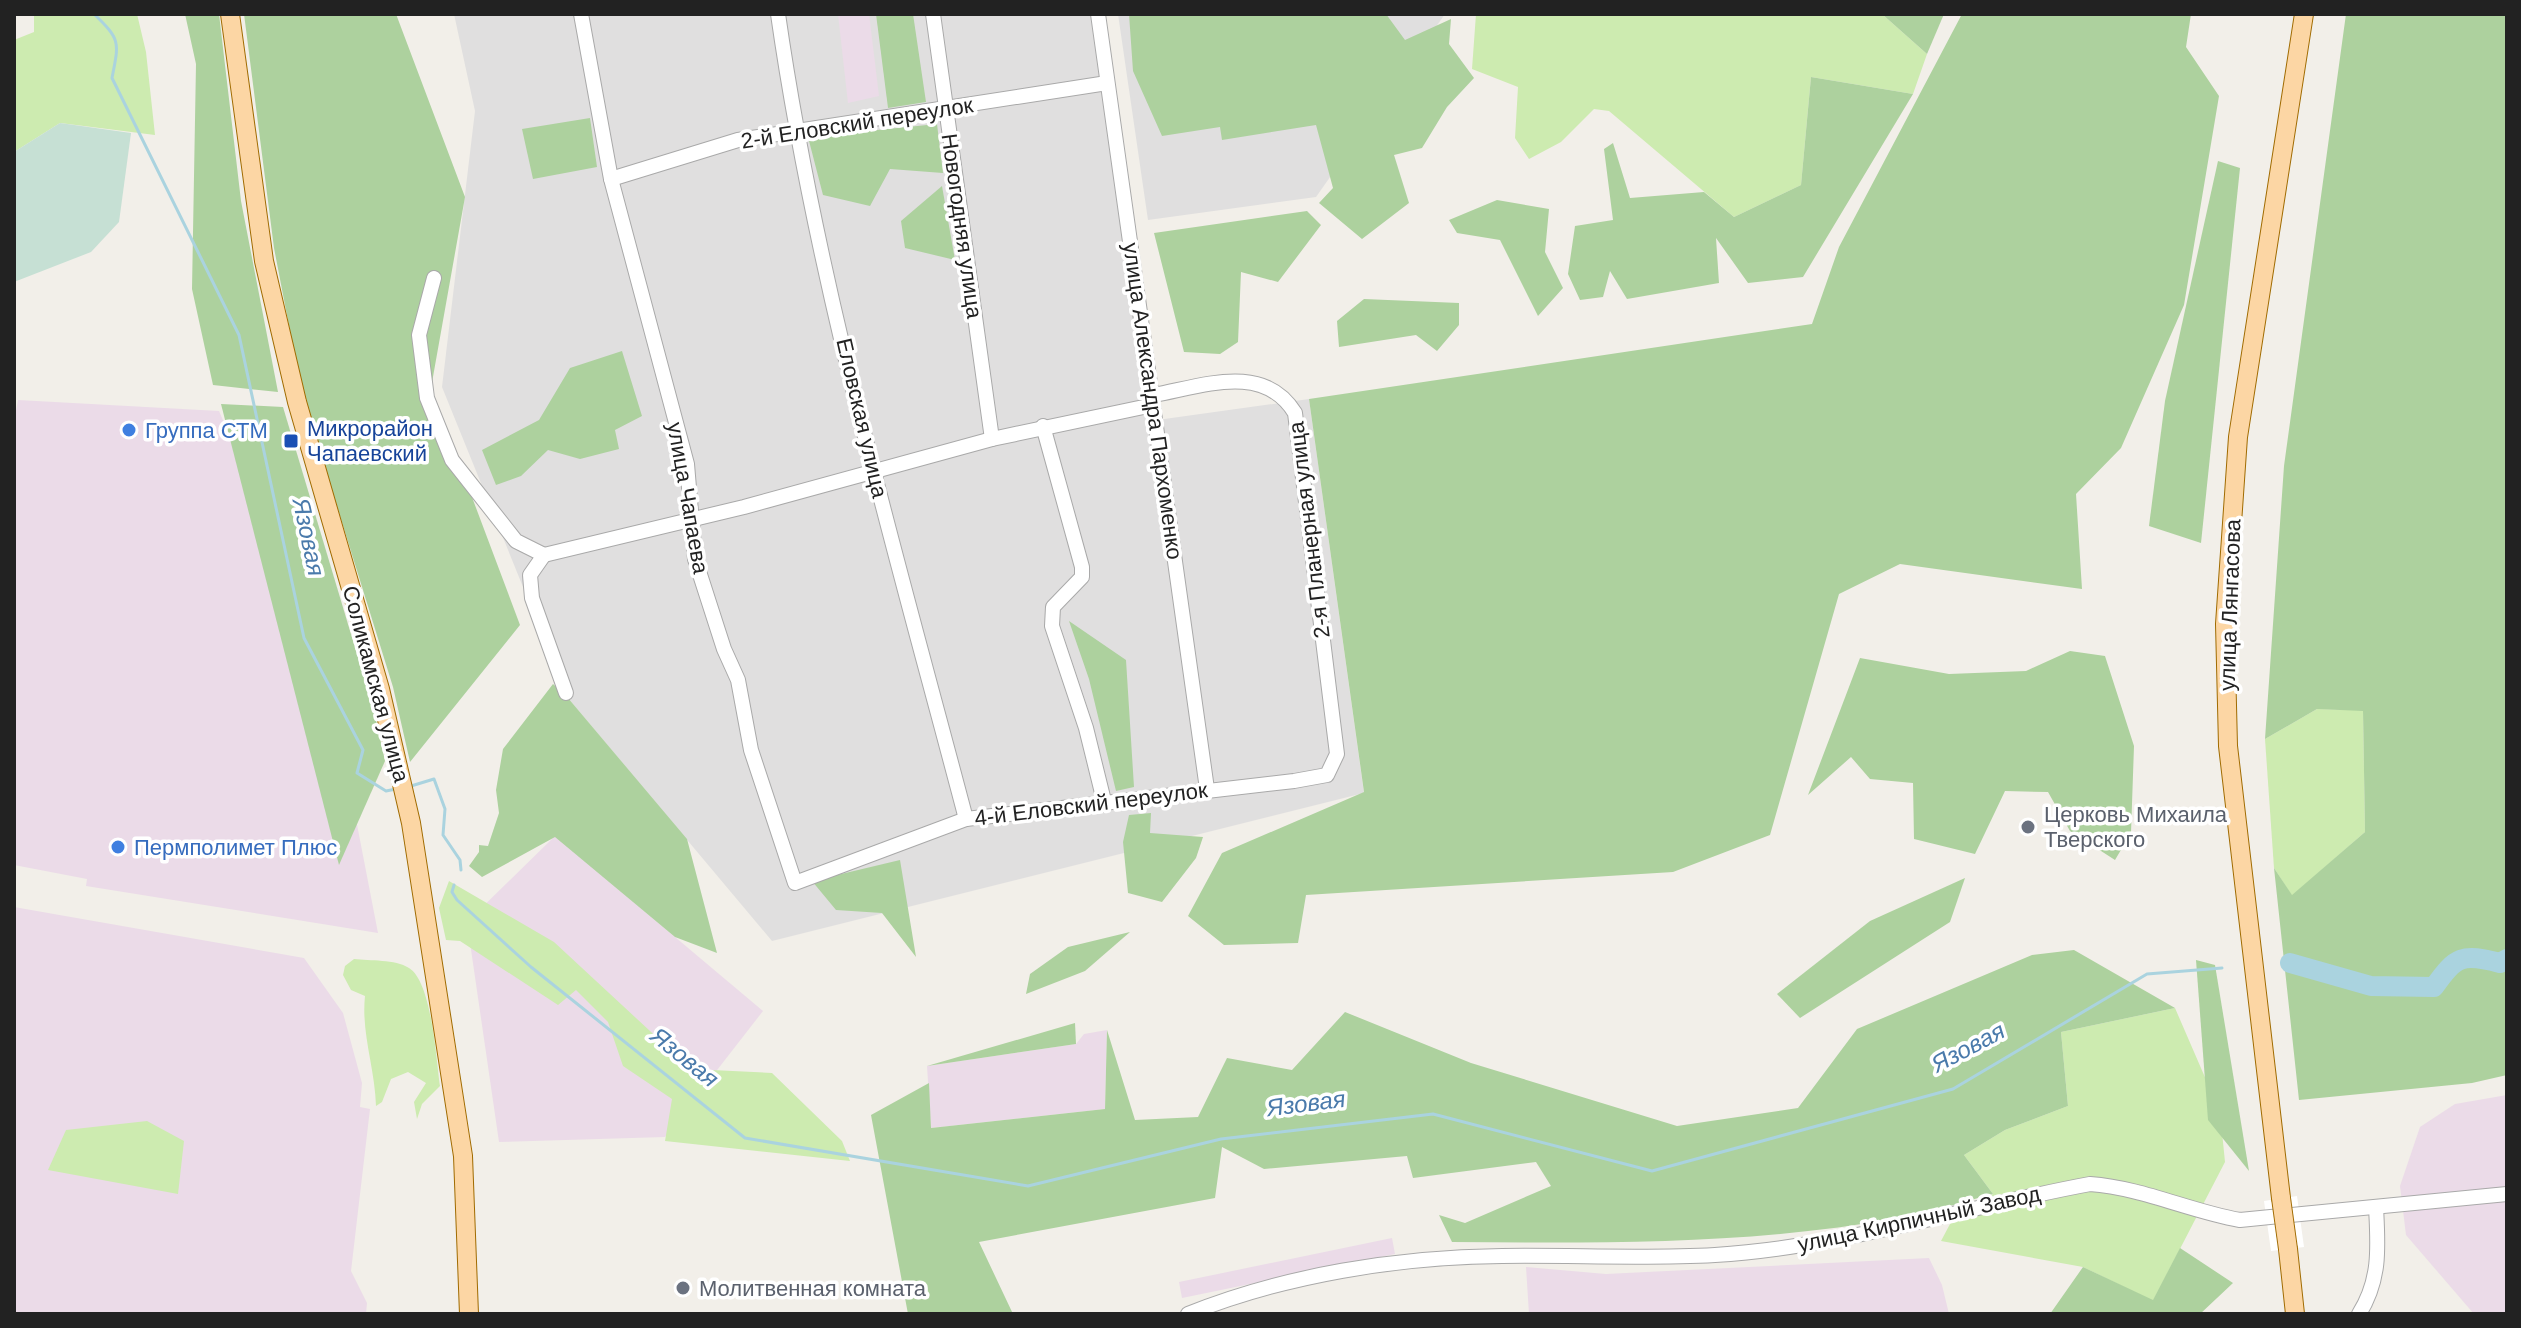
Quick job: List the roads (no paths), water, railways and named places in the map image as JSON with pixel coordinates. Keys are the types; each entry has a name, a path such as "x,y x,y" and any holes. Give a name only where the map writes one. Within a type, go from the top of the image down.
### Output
{"main road":[{"name":"Соликамская улица","path":"230,14 264,261 297,402 395,749 411,823 463,1156 469,1314"},
{"name":"улица Лянгасова","path":"2295,1314 2228,746 2225,624 2238,437 2304,14"}],"street":[{"name":"улица Чапаева","path":"581,14 611,179 687,464 695,559 724,649 738,680 751,750 795,883"},
{"name":"Еловская улица","path":"778,14 795,132 874,471 966,819"},
{"name":"Новогодняя улица","path":"933,14 992,439"},
{"name":"улица Александра Пархоменко","path":"1098,14 1207,789"},
{"name":"2-й Еловский переулок","path":"611,179 738,140 1107,83"},
{"path":"434,278 419,335 427,398 460,471 516,541 544,555 530,575 532,598 566,693"},
{"name":"2-я Планерная улица","path":"544,555 1154,400 1256,382 1272,386 1285,396 1295,413 1337,754"},
{"path":"1043,426 1082,567 1082,577 1053,607 1052,626 1086,728 1105,805"},
{"name":"4-й Еловский переулок","path":"795,883 966,819 1105,805 1327,775 1337,754"},
{"name":"улица Кирпичный Завод","path":"1188,1314 1230,1297 1398,1264 1499,1256 1714,1255 1816,1245 2090,1184 2120,1186 2177,1201 2215,1216 2240,1220 2507,1194"},
{"path":"2359,1314 2374,1286 2379,1259 2376,1207"}],"waterway":[{"name":"Язовая","path":"94,14 116,42 112,78 239,335 304,638 363,750 357,773 386,791 396,789"},
{"name":"Язовая","path":"411,786 434,779 445,809 443,835 460,860 461,870"},
{"name":"Язовая","path":"454,885 452,892 457,900 531,967 745,1138 1028,1186 1221,1139 1433,1114 1652,1171 1953,1089 2147,974 2222,968"},
{"name":"Язовая","path":"2290,963 2371,986 2434,987 2448,969 2461,960 2477,958 2500,963 2507,959"}],"place":[{"name":"Группа СТМ","path":"129,430"},
{"name":"Микрорайон Чапаевский","path":"291,441"},
{"name":"Церковь Михаила Тверского","path":"2028,827"},
{"name":"Пермполимет Плюс","path":"118,847"},
{"name":"Молитвенная комната","path":"683,1288"}]}
